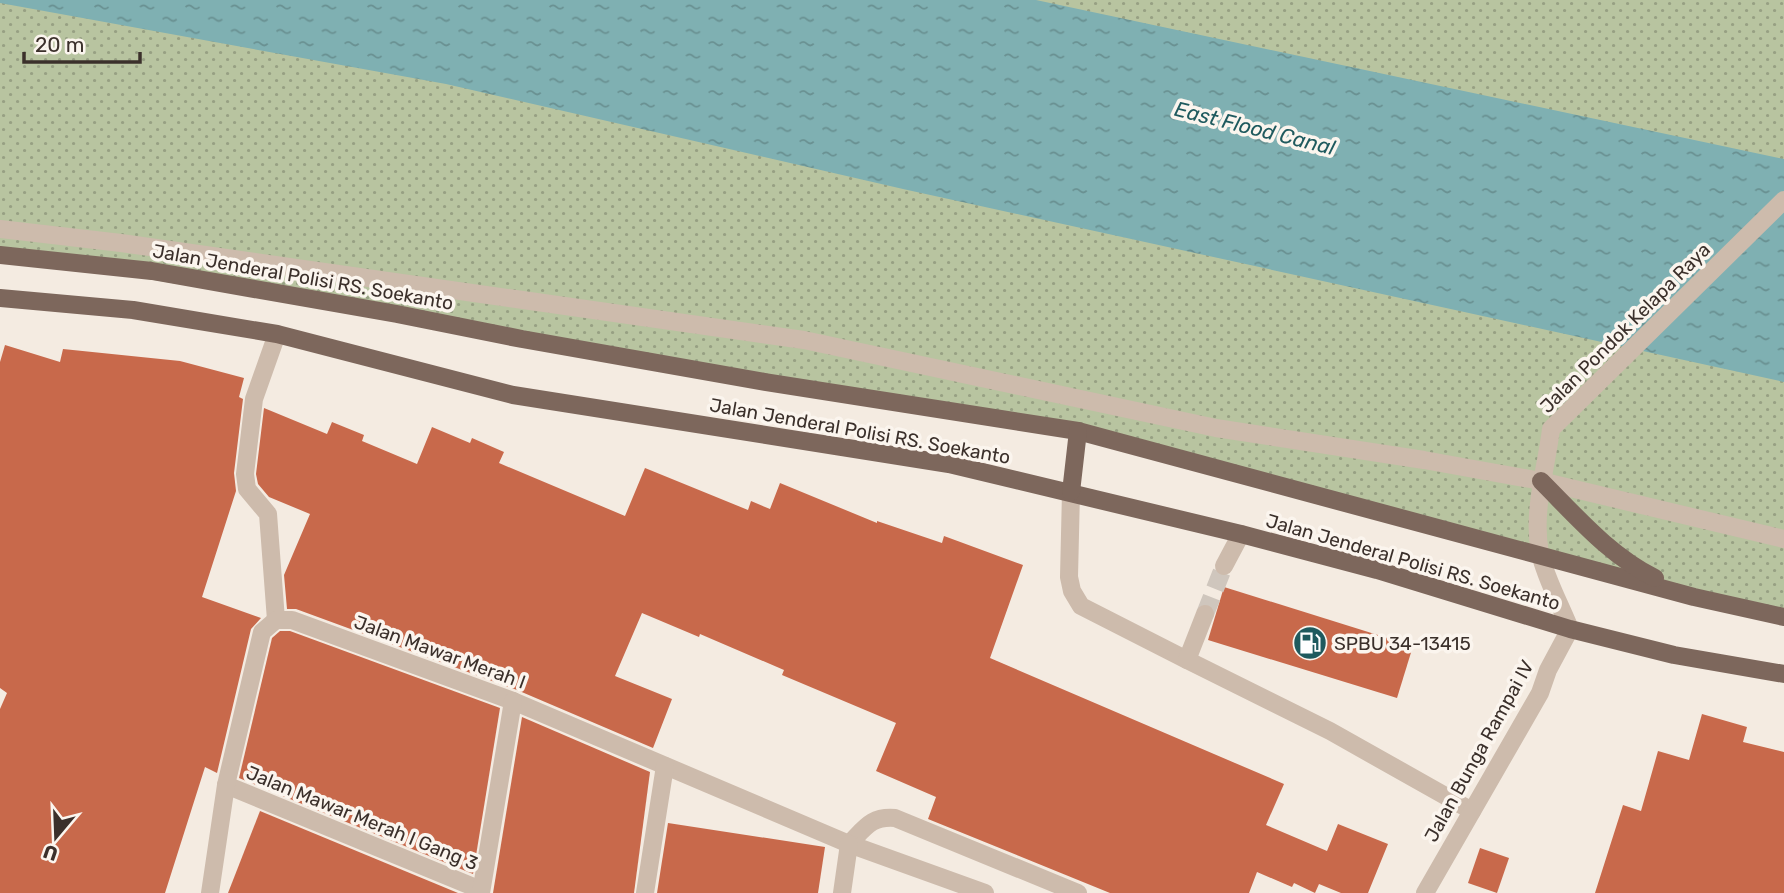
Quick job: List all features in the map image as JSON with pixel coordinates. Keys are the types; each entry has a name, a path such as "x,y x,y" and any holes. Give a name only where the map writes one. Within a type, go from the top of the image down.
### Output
{"main road":[{"name":"Jalan Jenderal Polisi RS. Soekanto","path":"0,255 176,275 765,383 1078,430 1410,522 1694,597 1784,617"},
{"name":"Jalan Jenderal Polisi RS. Soekanto","path":"0,298 133,310 277,334 513,395 949,464 1241,534 1377,570 1570,629 1674,655 1784,674"},
{"path":"1071,492 1078,430"},
{"path":"1541,481 1600,542 1632,566 1694,597"}],"street":[{"name":"Jalan Pondok Kelapa Raya","path":"1570,629 1541,555 1538,528 1541,481 1546,467 1551,429 1784,200"},
{"path":"0,229 148,247 804,340 1216,428 1541,481 1784,539"},
{"path":"211,893 226,785 262,632 276,620 268,514 247,489 245,474 254,400 277,334"},
{"path":"1071,492 1069,577 1072,592 1081,606 1330,731 1472,811"},
{"path":"1224,566 1241,534"},
{"path":"1187,660 1205,614"},
{"name":"Jalan Mawar Merah I","path":"276,620 292,620 513,701 849,844"},
{"name":"Jalan Bunga Rampai IV","path":"1425,893 1540,693 1548,670 1570,629"},
{"path":"481,891 513,701"},
{"path":"645,893 665,766"},
{"name":"Jalan Mawar Merah I Gang 3","path":"226,785 481,891"},
{"path":"842,893 849,844 873,820 884,817 895,818 1079,893"},
{"path":"849,844 985,893"}],"green space":[{"path":"0,0 1784,0 1784,617 1078,431 0,255"}],"water":[{"name":"East Flood Canal","path":"0,0 1036,0 1784,159 1784,382 903,189 446,84 0,3"}],"building":[{"path":"5,345 60,362 63,349 180,361 244,378 239,397 243,399 234,473 236,491 202,597 261,618 251,629 217,773 205,767 165,893 0,893 0,709 7,693 0,688 0,362"},
{"path":"264,408 327,434 332,422 364,435 362,441 417,464 432,427 470,443 472,438 504,452 499,463 625,516 645,468 748,510 751,501 770,509 780,483 877,523 942,543 944,536 1023,565 990,658 1284,784 1266,825 1327,851 1338,824 1388,844 1368,893 1341,893 1319,884 1315,893 1294,883 1292,887 1257,872 1249,893 1110,893 928,819 936,797 876,771 896,723 782,675 784,670 700,634 699,637 642,613 615,676 672,699 653,748 517,690 296,609 287,609 284,575 310,514 269,497 258,484 256,474"},
{"name":"SPBU 34-13415","path":"1224,587 1413,646 1397,698 1208,640"},
{"path":"280,631 290,631 500,708 473,874 239,778 272,638"},
{"path":"1702,714 1747,727 1743,742 1784,752 1784,893 1595,893 1623,805 1641,811 1658,751 1689,760"},
{"path":"522,717 650,772 634,893 493,893"},
{"path":"260,811 458,893 228,893"},
{"path":"668,823 825,847 818,893 657,893"},
{"path":"1480,848 1509,858 1497,893 1468,883"}],"tunnel":[{"path":"1205,614 1224,566"}],"place":[{"name":"SPBU 34-13415","path":"1310,643"}]}
